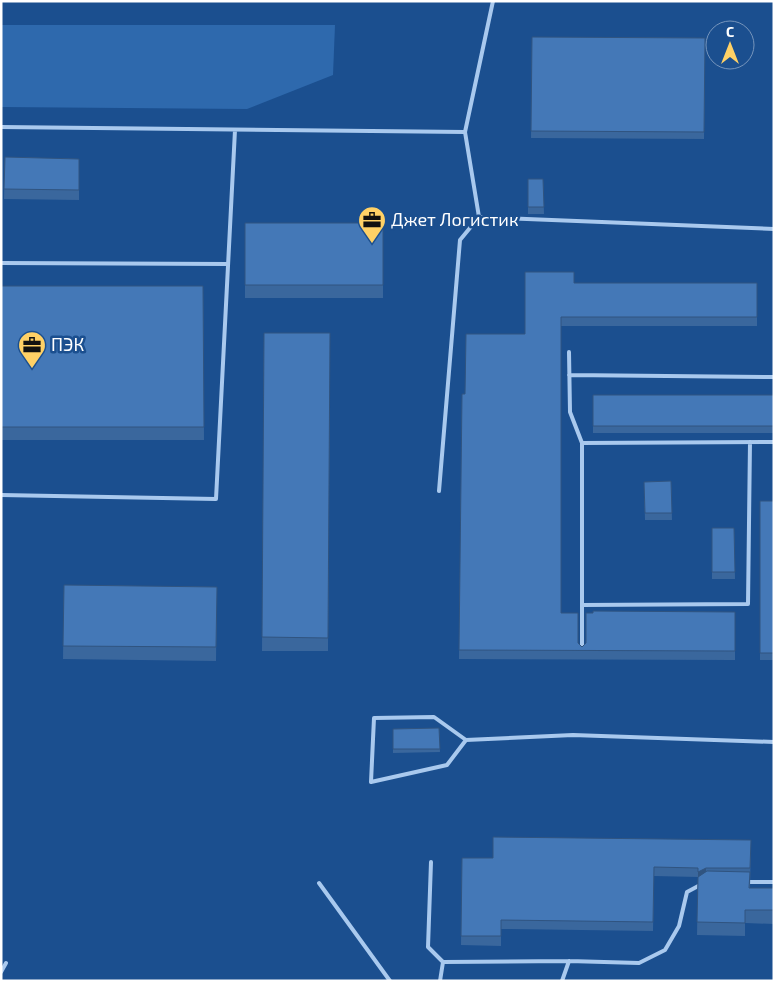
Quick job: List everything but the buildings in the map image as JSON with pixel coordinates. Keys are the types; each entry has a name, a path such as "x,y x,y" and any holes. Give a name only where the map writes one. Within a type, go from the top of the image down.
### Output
{"lane":[{"path":"439,491 460,240 479,217 466,132 493,1"},
{"path":"1,127 466,132"},
{"path":"1,495 216,499 235,130"},
{"path":"479,217 774,229"},
{"path":"1,262 228,264"},
{"path":"569,352 570,412 582,443 582,652"},
{"path":"569,375 774,377"},
{"path":"582,605 748,604 750,442"},
{"path":"582,443 774,442"},
{"path":"466,740 447,765 371,782 374,718 434,717 466,740 573,735 774,742"},
{"path":"431,862 428,947 443,962 570,961 639,963 665,950 680,926 688,892 706,881"},
{"path":"735,882 774,882"},
{"path":"319,883 390,981"},
{"path":"562,981 570,961"},
{"path":"440,981 443,962"},
{"path":"1,972 6,963"}],"shaded area":[{"path":"1,25 335,25 333,75 247,109 1,107"}],"place":[{"name":"Джет Логистик","path":"372,244"},
{"name":"ПЭК","path":"32,369"}]}
